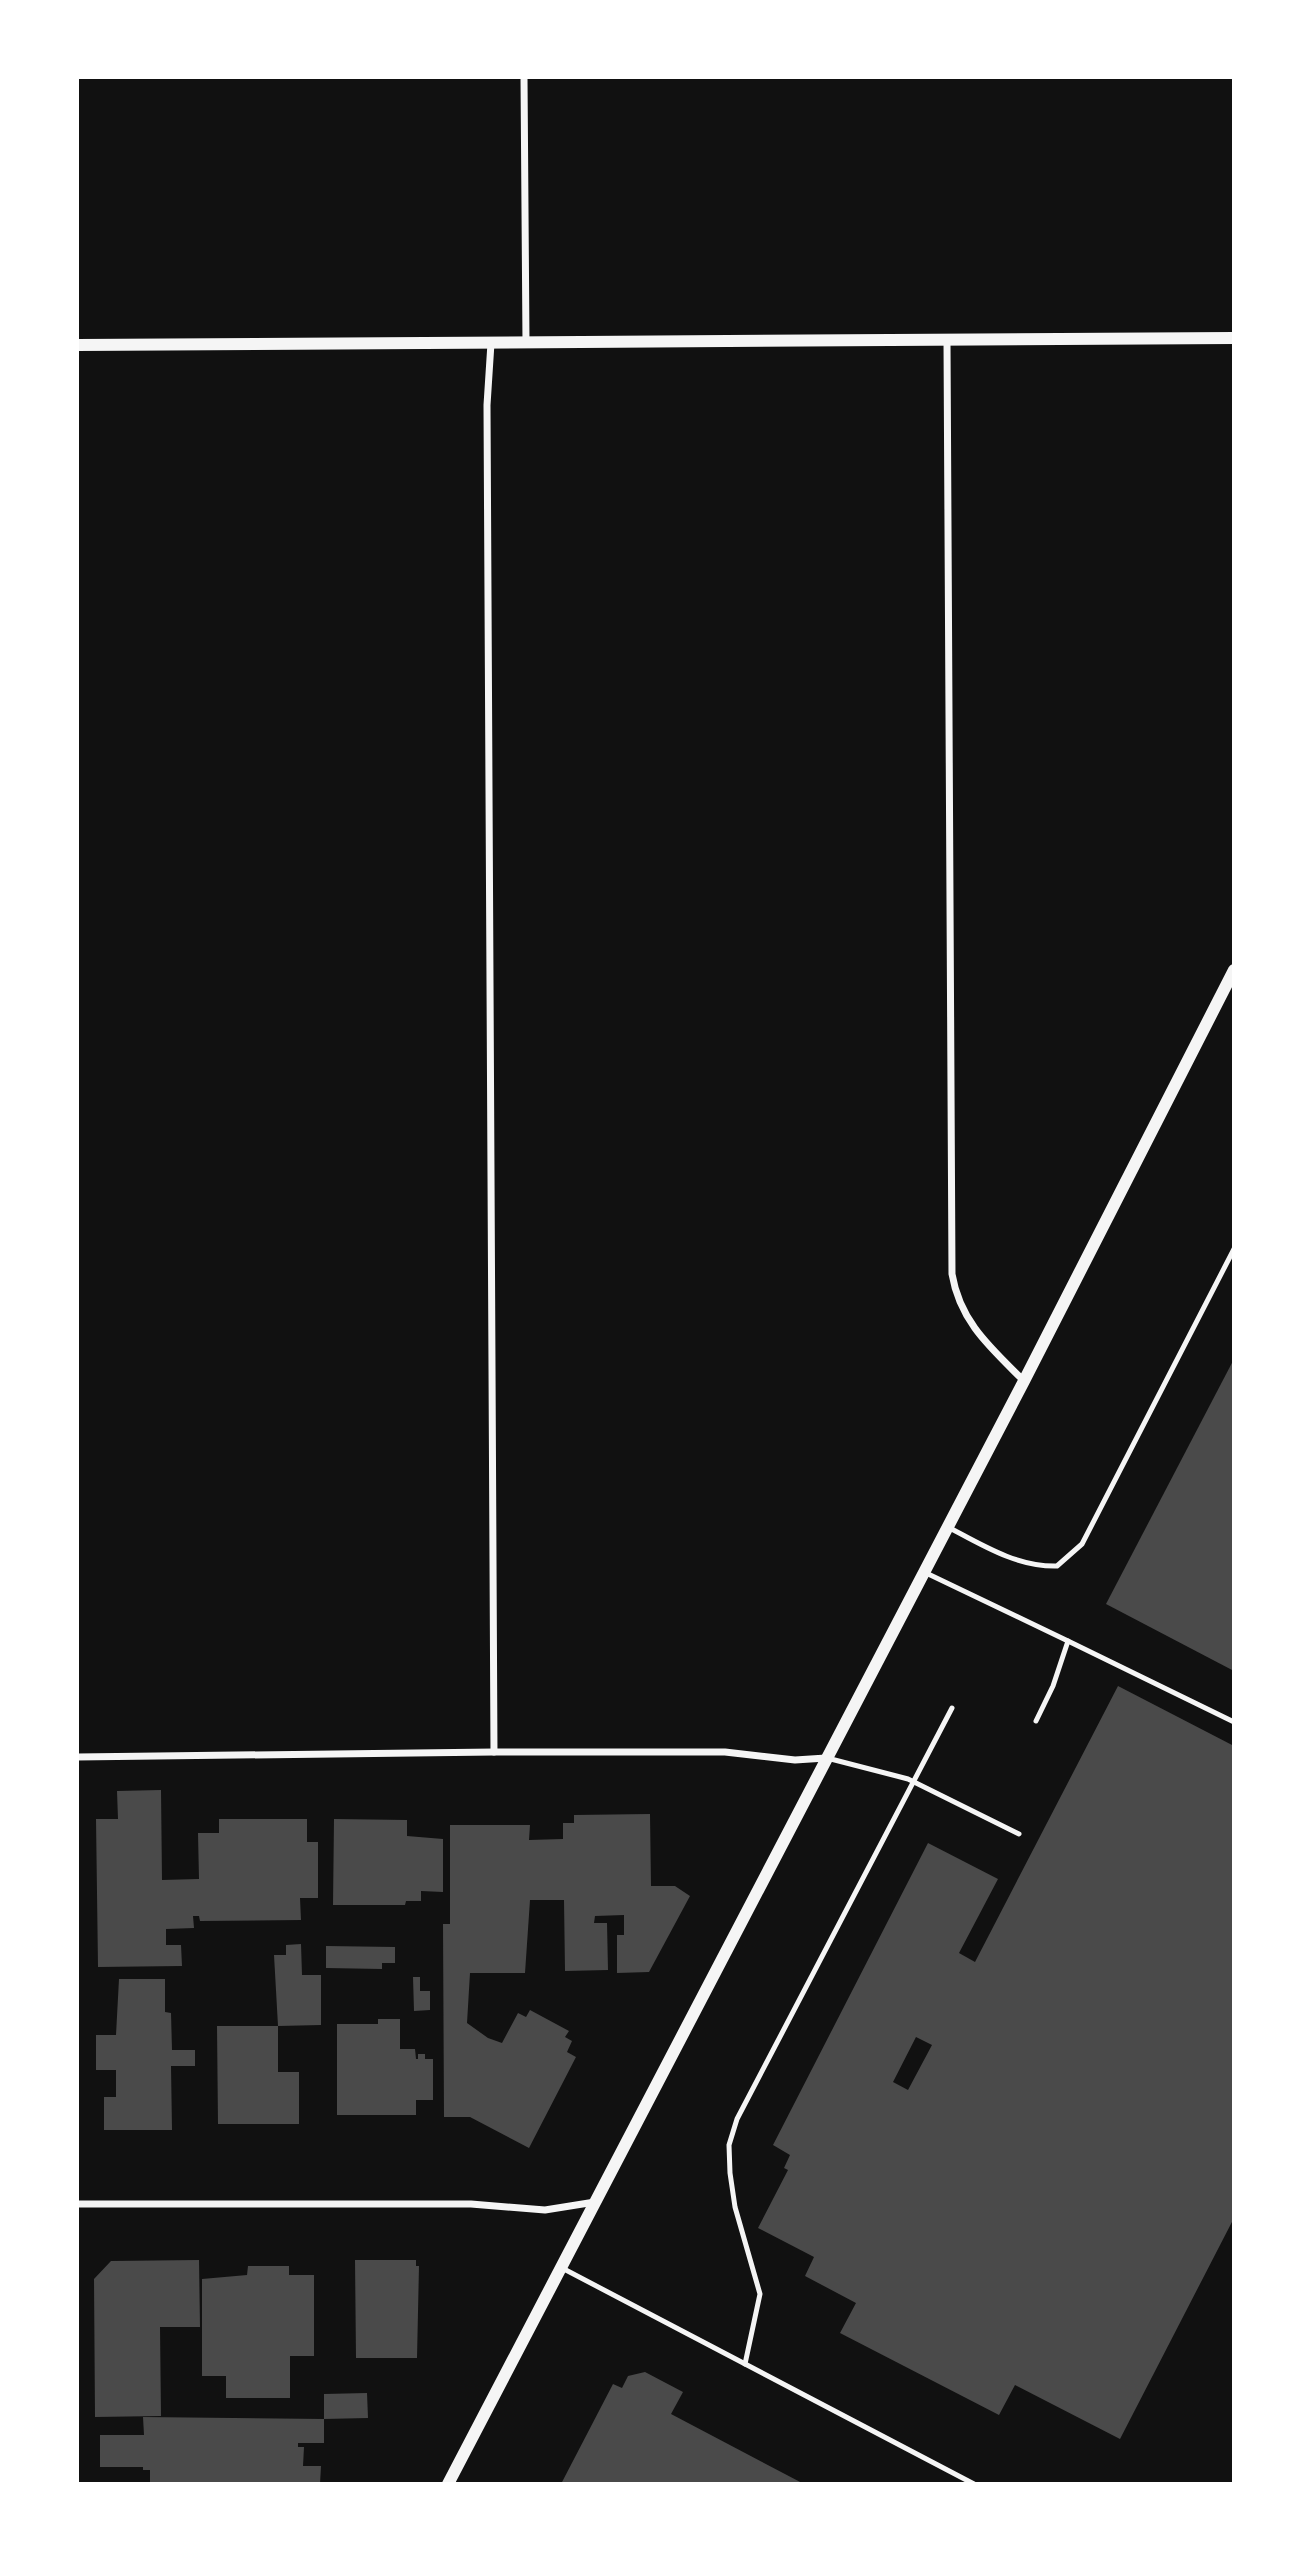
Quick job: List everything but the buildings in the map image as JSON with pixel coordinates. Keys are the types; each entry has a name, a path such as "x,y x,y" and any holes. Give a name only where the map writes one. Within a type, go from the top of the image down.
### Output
{"street":[{"path":"524,77 526,342"},
{"path":"77,345 1234,338"},
{"path":"947,341 952,1274 955,1294 976,1333 1024,1381"},
{"path":"491,343 487,419 494,1752"},
{"path":"448,2484 1024,1381 1234,970"},
{"path":"77,1757 725,1752 795,1760 826,1758"},
{"path":"77,2204 471,2204 545,2210 596,2202"}],"lane":[{"path":"948,1527 1009,1558 1028,1562 1057,1566 1074,1553 1082,1544 1234,1248"},
{"path":"924,1572 1234,1722"},
{"path":"1036,1721 1053,1686 1068,1642"},
{"path":"745,2364 760,2294 734,2207 729,2145 747,2097 952,1708"},
{"path":"826,1758 913,1782 1019,1834"},
{"path":"561,2267 974,2484"}]}
